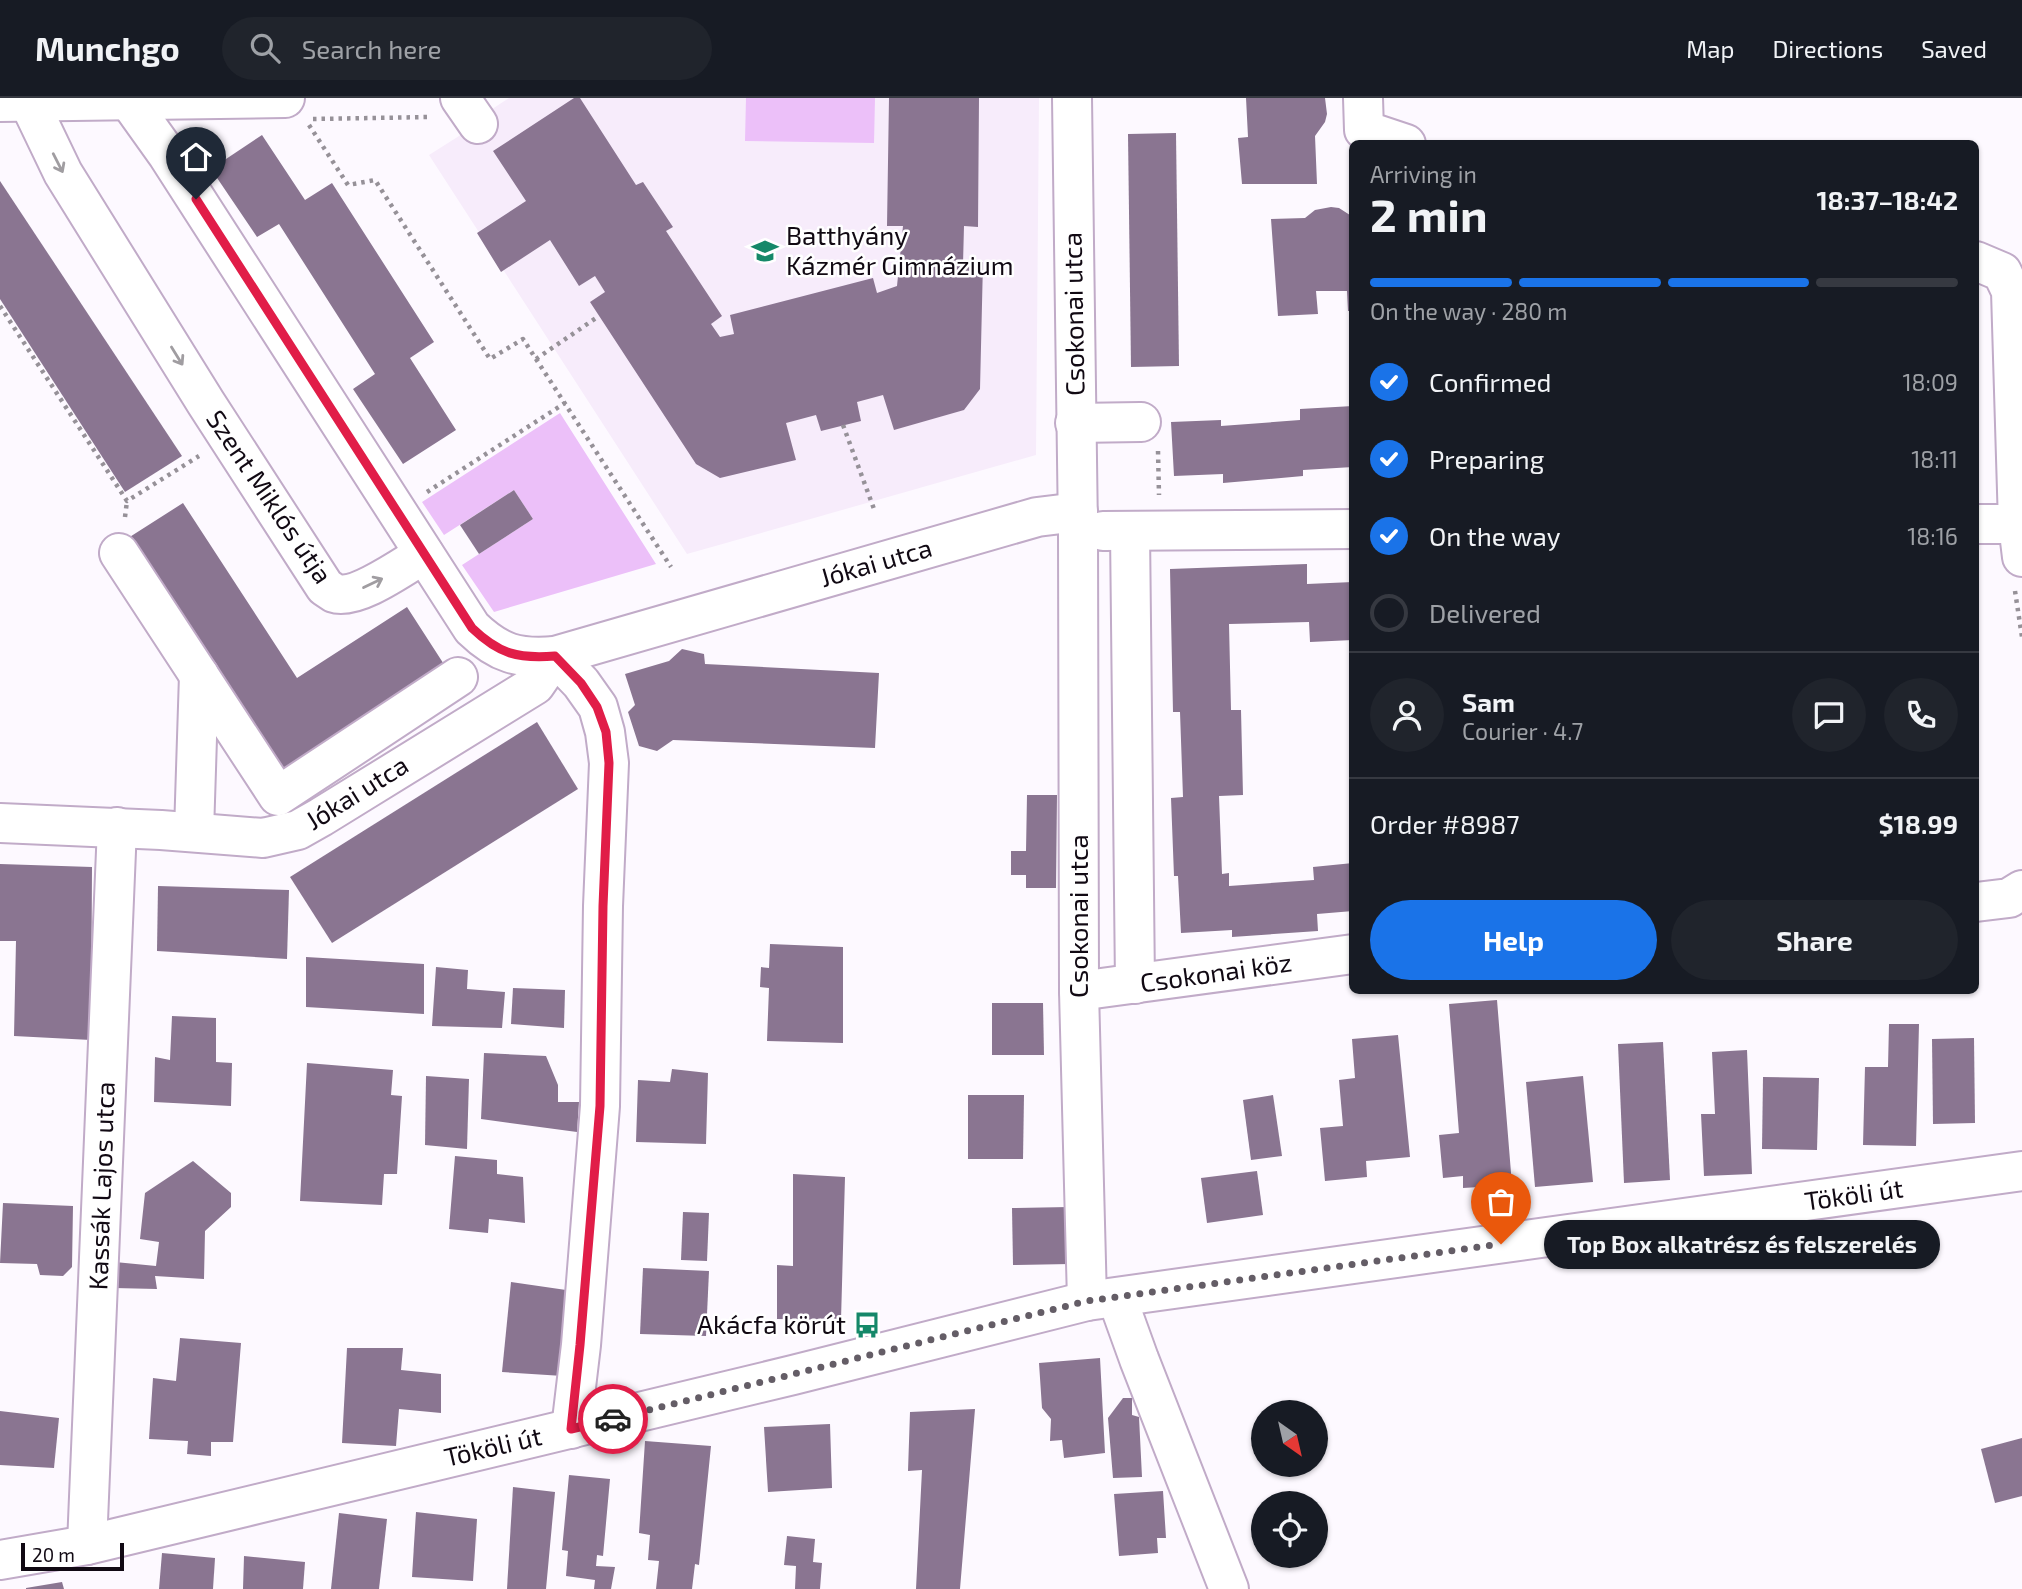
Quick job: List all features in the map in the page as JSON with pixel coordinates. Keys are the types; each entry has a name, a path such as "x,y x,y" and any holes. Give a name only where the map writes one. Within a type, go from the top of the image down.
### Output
{"street":[{"path":"18,101 285,98"},
{"name":"Csokonai utca","path":"1072,98 1078,521 1079,991 1102,1300"},
{"path":"1363,98 1364,130 1394,140"},
{"path":"128,100 167,154 424,554"},
{"name":"Szent Miklós útja","path":"18,101 325,587 335,593 348,593 371,585 424,554"},
{"path":"1979,262 2002,272 2011,290 2020,541 1979,525"},
{"path":"1075,423 1149,435"},
{"name":"Jókai utca","path":"424,554 472,628 489,645 510,654 533,658 555,656 1037,517 1078,521"},
{"path":"1078,521 1130,531 1349,529"},
{"path":"1130,531 1135,984"},
{"path":"119,553 278,796 458,677"},
{"path":"555,656 581,683 597,707 606,732 609,763 603,906 600,1106 571,1429"},
{"name":"Jókai utca","path":"0,823 117,827 263,838 298,830 536,685 555,656"},
{"path":"194,832 199,676"},
{"name":"Kassák Lajos utca","path":"87,1545 117,827"},
{"path":"1979,902 2009,898 2022,890"},
{"name":"Csokonai köz","path":"1079,991 1349,955"},
{"name":"Tököli út","path":"0,1560 87,1545 1102,1300 2022,1171"},
{"path":"1102,1300 1229,1589"}],"path":[{"path":"470,113 305,119 348,185 375,180 491,359 523,339 671,567"},
{"path":"0,306 127,501 205,453"},
{"path":"536,359 599,316"},
{"path":"419,497 565,403"},
{"path":"843,425 874,509"},
{"path":"1149,435 1160,506"}],"shaded area":[{"name":"Batthyány Kázmér Gimnázium","path":"509,98 1039,98 1036,455 687,554 429,155 478,124 486,113"},
{"path":"746,98 875,98 874,143 745,141"},
{"path":"560,413 656,564 494,612 462,565 533,519 514,490 444,535 422,502"}],"building":[{"path":"574,98 580,98 636,185 643,182 673,227 666,231 722,316 711,324 720,337 734,334 730,315 873,278 877,293 897,286 903,226 887,226 889,98 979,98 978,227 964,226 963,264 983,262 980,389 964,410 894,430 883,395 857,402 861,421 821,431 816,415 786,423 796,460 720,478 696,464 590,302 605,292 595,276 579,286 550,240 501,272 477,233 526,201 493,151"},
{"path":"1246,98 1325,98 1325,122 1315,136 1317,184 1242,184 1238,138 1248,137"},
{"path":"1176,133 1179,366 1131,367 1128,134"},
{"path":"262,135 305,200 332,183 434,342 410,358 456,430 403,464 353,389 375,374 279,224 257,237 211,169"},
{"path":"0,181 182,456 125,492 0,299"},
{"path":"1339,208 1349,214 1349,311 1347,291 1316,291 1318,314 1278,316 1271,219 1305,218 1315,210"},
{"path":"1349,406 1349,467 1303,470 1303,476 1223,483 1223,474 1174,476 1171,422 1221,420 1221,426 1300,420 1300,409"},
{"path":"514,490 533,519 479,554 460,525"},
{"path":"183,503 297,678 407,607 447,669 279,778 125,540"},
{"path":"1307,564 1307,584 1349,582 1349,640 1310,642 1309,622 1229,624 1231,710 1241,710 1243,795 1219,796 1222,874 1229,873 1229,886 1314,880 1313,867 1349,863 1349,911 1317,914 1318,931 1232,937 1232,930 1181,933 1178,876 1174,876 1171,798 1183,797 1180,712 1173,712 1170,569"},
{"path":"682,649 704,654 705,664 879,673 875,748 673,740 657,751 639,746 628,712 635,705 625,674 669,661"},
{"path":"537,722 578,789 332,943 290,877"},
{"path":"1027,795 1057,795 1056,888 1026,888 1026,875 1011,875 1011,851 1026,851"},
{"path":"0,864 92,867 91,1040 14,1036 16,941 0,941"},
{"path":"158,886 289,890 287,959 157,951"},
{"path":"770,944 843,947 843,1043 767,1041 769,988 760,987 761,967 769,968"},
{"path":"306,957 424,964 424,1014 306,1007"},
{"path":"436,967 468,970 467,989 505,992 502,1028 432,1026"},
{"path":"513,988 565,990 564,1028 511,1024"},
{"path":"1497,1000 1512,1185 1463,1188 1463,1176 1443,1178 1439,1135 1459,1133 1449,1004"},
{"path":"992,1003 1043,1003 1044,1055 992,1055"},
{"path":"172,1016 216,1018 216,1062 232,1063 231,1106 154,1102 155,1057 170,1060"},
{"path":"1889,1024 1919,1024 1916,1146 1863,1145 1865,1067 1888,1067"},
{"path":"1398,1035 1410,1157 1366,1161 1367,1177 1325,1181 1320,1128 1343,1126 1339,1080 1355,1078 1352,1039"},
{"path":"1974,1038 1975,1123 1933,1124 1932,1039"},
{"path":"1663,1042 1670,1180 1624,1183 1618,1044"},
{"path":"1747,1050 1752,1174 1704,1176 1701,1114 1715,1114 1712,1052"},
{"path":"484,1053 546,1056 558,1085 558,1102 579,1102 577,1132 481,1119"},
{"path":"307,1063 393,1070 391,1095 402,1096 397,1174 384,1174 382,1205 300,1201"},
{"path":"672,1069 708,1073 706,1144 636,1142 638,1080 670,1082"},
{"path":"426,1076 469,1079 467,1149 425,1145"},
{"path":"1583,1076 1593,1182 1535,1187 1526,1082"},
{"path":"1763,1077 1819,1078 1817,1150 1762,1149"},
{"path":"968,1095 1024,1095 1023,1159 968,1159"},
{"path":"1273,1095 1282,1156 1251,1160 1243,1100"},
{"path":"455,1156 497,1160 497,1174 523,1177 525,1223 489,1219 488,1233 449,1229"},
{"path":"193,1161 231,1193 231,1207 205,1231 204,1279 155,1276 157,1289 114,1288 115,1262 156,1266 159,1242 140,1239 145,1193"},
{"path":"1257,1171 1263,1215 1207,1223 1201,1178"},
{"path":"793,1174 845,1177 841,1320 777,1319 777,1265 793,1266"},
{"path":"3,1203 73,1206 72,1267 63,1276 40,1275 37,1264 0,1263"},
{"path":"1069,1207 1070,1264 1013,1265 1012,1208"},
{"path":"683,1212 709,1213 707,1261 681,1260"},
{"path":"643,1268 709,1271 706,1336 640,1334"},
{"path":"511,1282 573,1291 563,1376 502,1372"},
{"path":"180,1338 241,1343 233,1442 211,1442 211,1456 187,1454 188,1441 149,1439 153,1378 176,1381"},
{"path":"347,1348 403,1348 401,1370 441,1374 441,1413 399,1409 396,1446 342,1443"},
{"path":"1100,1358 1105,1453 1064,1458 1062,1440 1050,1441 1051,1419 1042,1408 1039,1363"},
{"path":"1123,1398 1132,1398 1132,1415 1139,1417 1142,1477 1113,1478 1108,1418"},
{"path":"975,1409 960,1589 916,1589 922,1470 908,1471 910,1412"},
{"path":"0,1411 59,1418 54,1468 0,1465"},
{"path":"830,1424 832,1488 768,1492 764,1427"},
{"path":"2022,1438 2022,1496 1995,1503 1981,1449"},
{"path":"645,1441 711,1446 699,1565 695,1564 692,1589 656,1589 659,1561 648,1560 650,1535 639,1533"},
{"path":"569,1475 610,1479 603,1556 597,1555 596,1566 615,1567 611,1589 594,1589 595,1580 566,1576 568,1551 562,1550"},
{"path":"513,1487 555,1492 546,1589 507,1589"},
{"path":"1163,1491 1166,1538 1157,1538 1158,1553 1119,1556 1114,1494"},
{"path":"416,1512 477,1519 473,1581 412,1577"},
{"path":"339,1513 387,1519 379,1589 331,1589"},
{"path":"787,1536 815,1539 813,1562 822,1563 820,1589 795,1589 796,1566 784,1565"},
{"path":"162,1553 215,1558 213,1589 159,1589"},
{"path":"244,1556 305,1562 303,1589 243,1589"},
{"path":"62,1582 64,1589 26,1589 26,1588"}],"way so far":[{"path":"613,1419 1087,1301 1501,1244"}],"place":[{"name":"Batthyány Kázmér Gimnázium","path":"765,251"},
{"name":"Top Box alkatrész és felszerelés","path":"1501,1244"},
{"name":"Akácfa körút","path":"867,1325"}],"route":[{"path":"196,199 472,628 489,645 510,654 533,658 555,656 581,683 597,707 606,732 609,763 603,906 600,1106 571,1429 613,1419"}]}
